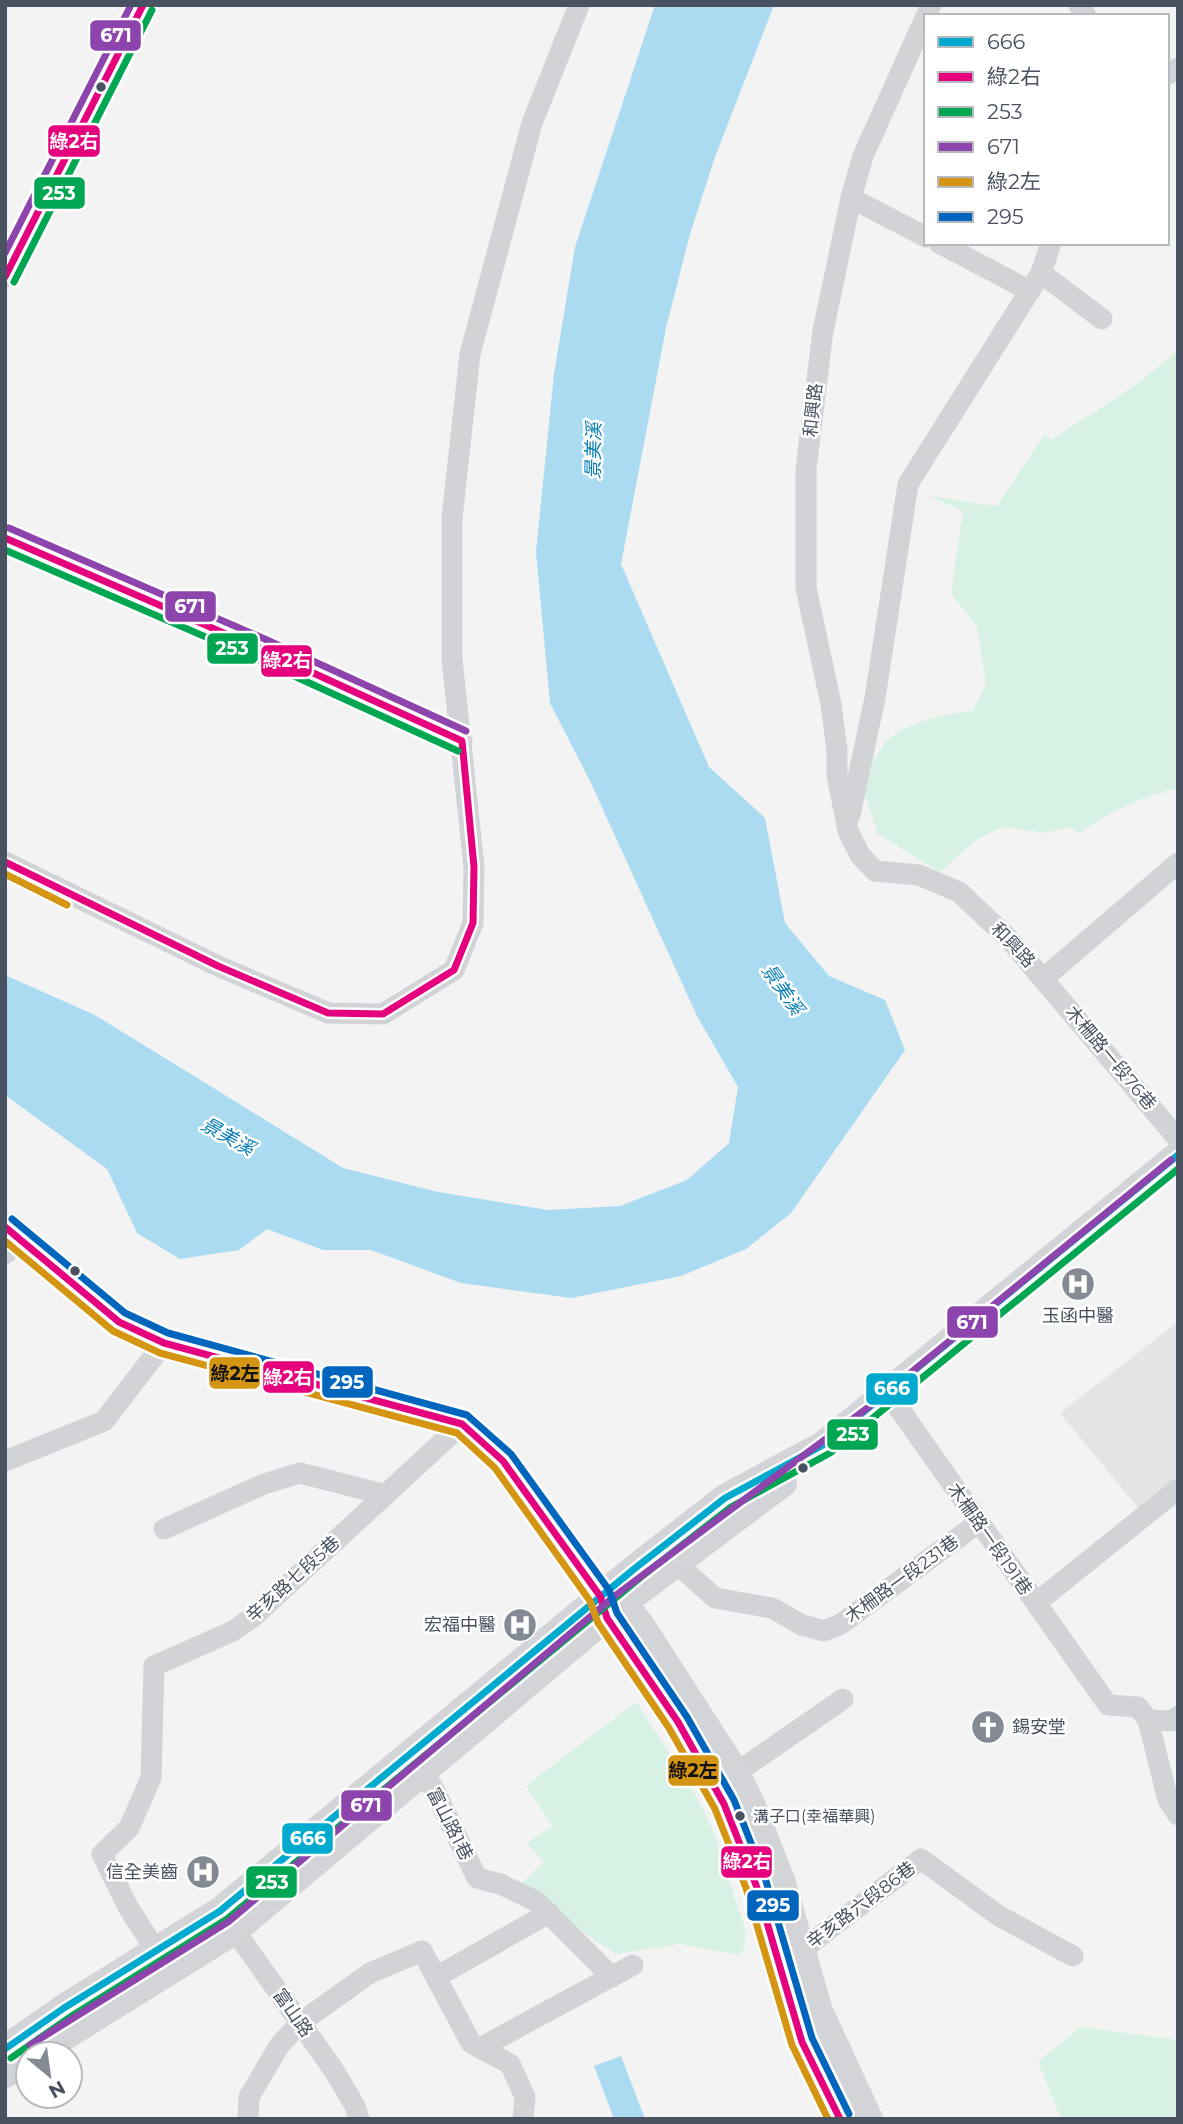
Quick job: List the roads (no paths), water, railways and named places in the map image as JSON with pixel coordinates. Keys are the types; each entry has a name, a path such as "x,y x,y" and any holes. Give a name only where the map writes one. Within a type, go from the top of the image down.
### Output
{"main road":[{"path":"56,2040 227,1921 424,1773 610,1606 725,1498 823,1445 890,1398 1178,1155"},
{"path":"5,2049 64,2008 156,1951 227,1921 610,1606 675,1562 890,1398 1178,1168"},
{"path":"10,1240 119,1322 164,1343 462,1424 503,1461 610,1606 718,1790 737,1831 754,1879 803,2043 840,2119"},
{"path":"610,1606 640,1624 737,1773 781,1880 819,2011 869,2119"}],"street":[{"path":"5,277 143,5"},
{"path":"5,862 218,966 328,1013 383,1014 454,970 473,923 474,867 452,659 452,518 470,354 531,123 579,5"},
{"name":"和興路","path":"924,21 863,156 851,198 822,342 806,469 806,588 831,704 837,750 837,775 848,831 860,855 876,871 919,875 959,892 1010,940 1044,978"},
{"path":"851,198 924,235"},
{"path":"944,245 1036,282 1102,319"},
{"path":"848,831 853,792 875,698 908,484 1036,282 1050,245"},
{"path":"5,538 263,650 462,741"},
{"path":"1044,978 1178,863"},
{"name":"木柵路一段76巷","path":"1044,978 1178,1139"},
{"path":"5,1461 104,1421 164,1343"},
{"name":"木柵路一段191巷","path":"890,1398 1036,1604 1178,1489"},
{"name":"辛亥路七段5巷","path":"156,1951 128,1907 102,1854 129,1828 151,1778 154,1666 233,1631 253,1617 462,1424"},
{"path":"164,1529 264,1484 300,1474 386,1495"},
{"name":"木柵路一段231巷","path":"675,1562 715,1598 772,1608 802,1625 824,1631 841,1624 978,1523"},
{"path":"1036,1604 1108,1705 1138,1707 1148,1720 1171,1790 1168,1800 1178,1815"},
{"path":"737,1773 843,1699"},
{"path":"1148,1720 1172,1721 1178,1716"},
{"name":"富山路1巷","path":"424,1773 477,1878 500,1884 536,1901 612,1977"},
{"path":"1171,1790 1155,1807 1163,1822 1178,1830"},
{"name":"辛亥路六段86巷","path":"802,1950 921,1859 999,1916 1073,1956"},
{"path":"436,1977 550,1913"},
{"name":"富山路","path":"227,1921 338,2078 355,2106 359,2119"},
{"path":"248,2119 250,2097 279,2046 300,2024 370,1973 422,1951 471,2043 510,2064 525,2097 523,2119"},
{"path":"480,2048 633,1965"}],"water":[{"name":"景美溪","path":"655,5 774,5 715,157 690,234 666,328 621,564 709,767 765,818 785,923 829,976 885,1000 905,1050 791,1213 746,1249 681,1276 571,1298 461,1283 371,1250 323,1250 267,1229 239,1250 180,1259 137,1233 107,1169 5,1095 5,975 95,1015 343,1168 438,1192 548,1210 620,1206 687,1180 729,1143 738,1087 697,1016 591,783 550,703 536,552 554,374 575,247"},
{"path":"621,2056 645,2119 614,2119 594,2066"}],"place":[{"name":"玉函中醫","path":"1078,1284"},
{"name":"宏福中醫","path":"520,1625"},
{"name":"錫安堂","path":"988,1727"},
{"name":"溝子口(幸福華興)","path":"740,1816"},
{"name":"信全美齒","path":"203,1872"}]}
